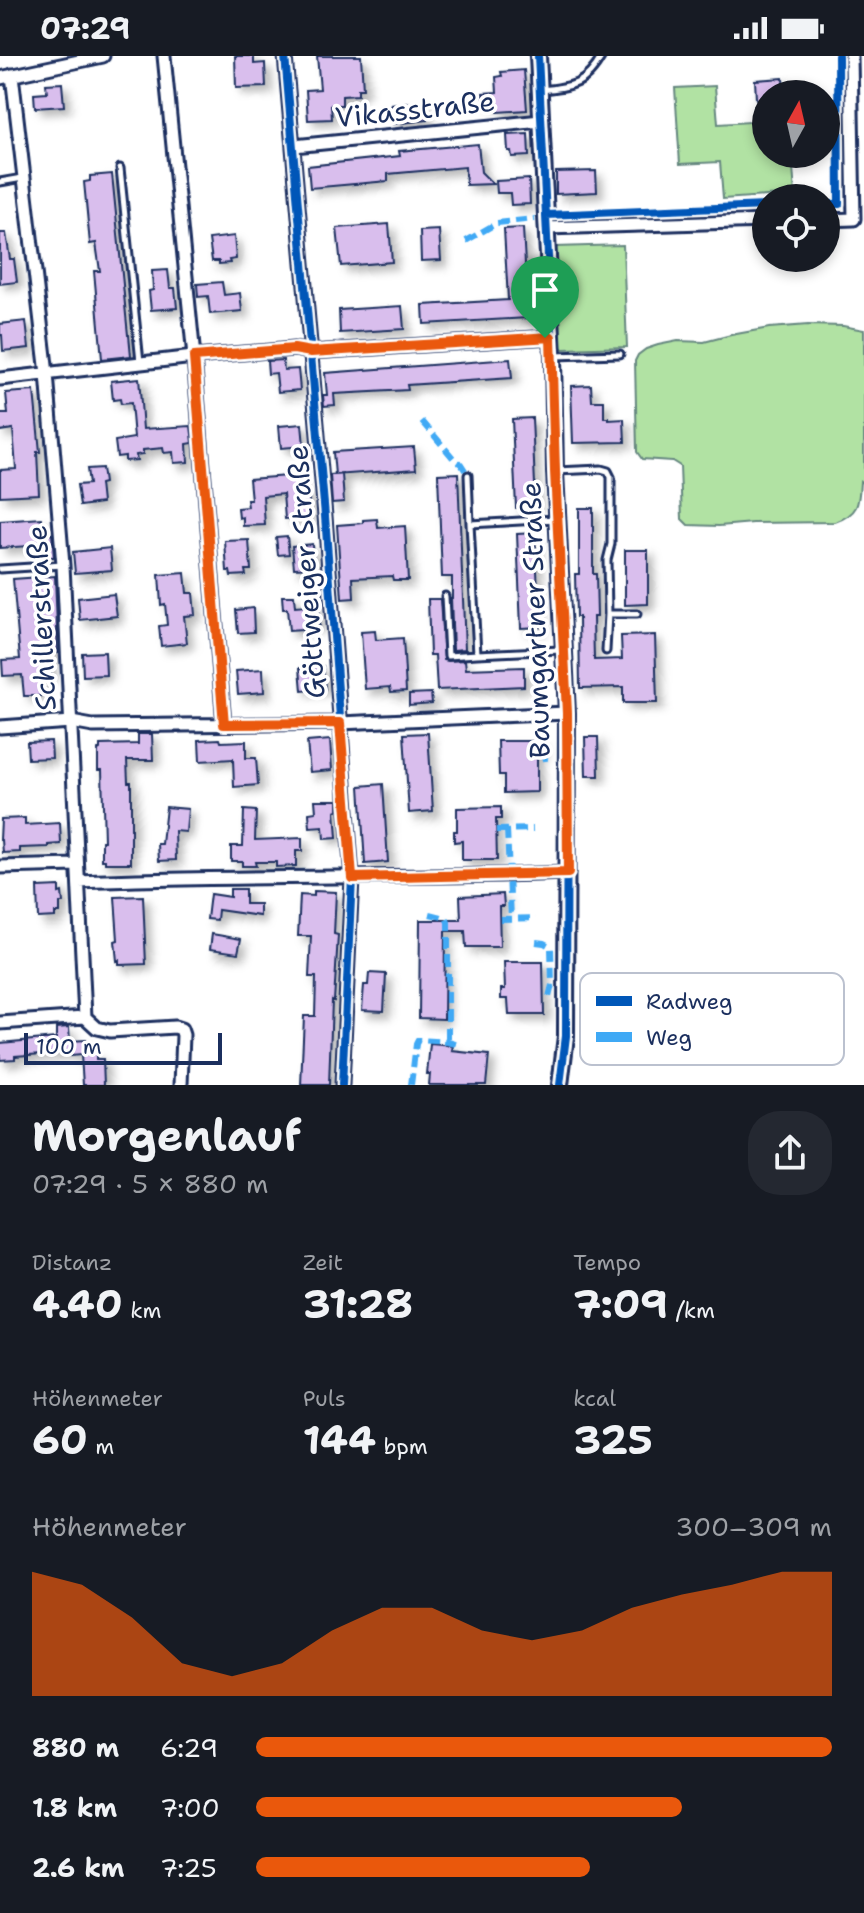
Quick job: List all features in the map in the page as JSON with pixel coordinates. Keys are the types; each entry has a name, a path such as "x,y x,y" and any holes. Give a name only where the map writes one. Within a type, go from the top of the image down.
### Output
{"street":[{"path":"6,77 103,56"},
{"path":"164,56 194,357 224,724"},
{"name":"Göttweiger Straße","path":"285,56 325,516 352,878 342,1085"},
{"name":"Baumgartner Straße","path":"538,56 567,713 566,1036 560,1085"},
{"path":"851,56 858,113 859,219"},
{"name":"Schillerstraße","path":"6,77 25,178 47,374 63,565 85,1017"},
{"name":"Vikasstraße","path":"294,146 541,121"},
{"path":"547,228 752,221"},
{"path":"0,379 294,349 311,352 551,337"},
{"path":"0,727 71,722 93,726 340,723 567,713"},
{"path":"0,867 76,865"},
{"path":"79,882 568,873"},
{"path":"0,1023 85,1017 97,1028 110,1031 181,1029 181,1085"}],"lane":[{"path":"540,90 576,84 595,69 602,56"},
{"path":"120,168 140,364"},
{"path":"0,182 25,178"},
{"path":"553,356 620,354"},
{"path":"555,471 601,469 608,471 611,477 606,651"},
{"path":"468,475 477,654"},
{"path":"470,524 557,519"},
{"path":"0,569 63,565"},
{"path":"445,596 448,656 564,650"},
{"path":"608,614 637,614"}],"green space":[{"path":"715,86 718,124 752,122 752,168 793,168 794,184 752,184 752,197 723,199 720,162 680,164 675,88"},
{"path":"623,245 627,347 563,349 560,346 555,247"},
{"path":"808,325 864,330 864,484 860,481 856,507 849,515 835,522 688,525 682,519 680,466 672,461 642,459 637,452 635,361 638,355 646,349 678,341 704,342 769,328"}],"building":[{"path":"235,56 254,56 254,64 265,63 266,87 236,88"},
{"path":"317,56 361,56 363,89 358,89 358,95 342,96 342,105 331,105 332,119 308,120 306,90 320,89"},
{"path":"524,70 527,110 498,112 498,103 484,104 483,93 497,92 496,77 502,76 501,72"},
{"path":"62,83 64,106 35,108 34,94 47,93 46,84"},
{"path":"425,101 427,120 393,124 391,105"},
{"path":"528,134 529,156 512,157 511,151 508,151 507,135"},
{"path":"478,144 481,172 493,184 466,185 465,167 388,174 388,181 310,188 308,166 400,156 399,151"},
{"path":"596,171 597,192 556,194 556,172"},
{"path":"112,174 131,356 102,359 94,271 100,271 96,243 90,244 84,182 90,181 90,176"},
{"path":"529,179 530,204 511,205 510,193 497,193 496,181"},
{"path":"389,224 392,262 341,266 337,228"},
{"path":"523,228 528,318 424,324 423,305 508,300 504,229"},
{"path":"439,230 441,260 421,261 420,231"},
{"path":"0,233 6,233 17,282 0,284"},
{"path":"234,236 236,259 219,264 219,261 212,261 209,239"},
{"path":"168,270 170,288 175,288 177,308 151,310 149,291 153,290 152,271"},
{"path":"222,282 224,295 240,293 242,311 210,314 208,296 198,297 197,284"},
{"path":"402,306 404,329 340,333 339,310"},
{"path":"26,321 29,348 3,351 0,324"},
{"path":"510,359 512,378 407,385 408,390 334,394 335,405 324,406 323,395 327,395 325,373"},
{"path":"283,360 284,370 298,369 300,390 278,392 276,373 268,374 267,361"},
{"path":"139,378 143,429 191,426 193,443 187,444 188,462 174,463 173,452 164,453 163,448 143,450 143,454 136,455 137,460 125,461 125,456 117,457 115,441 134,438 131,403 121,404 120,399 113,400 111,381"},
{"path":"591,385 592,401 604,401 604,418 624,419 625,442 573,443 571,386"},
{"path":"34,391 40,452 37,452 39,494 0,496 0,470 16,469 13,429 0,431 0,414 8,414 6,393"},
{"path":"532,418 536,507 516,508 512,419"},
{"path":"302,424 304,446 281,448 279,426"},
{"path":"414,447 416,469 335,475 333,452"},
{"path":"102,468 102,503 80,506 77,485 89,484 87,469"},
{"path":"458,473 465,649 453,650 452,577 442,577 438,474"},
{"path":"342,474 344,502 332,503 330,475"},
{"path":"300,475 301,490 308,489 310,517 285,519 283,494 263,496 265,525 243,526 243,517 239,518 238,508 248,507 247,500 251,500 249,479"},
{"path":"579,508 593,508 593,574 596,574 597,617 593,617 594,660 622,659 621,636 655,635 657,703 623,703 623,687 580,688 575,574 579,574"},
{"path":"42,518 43,535 52,534 54,557 44,557 43,545 0,548 0,521"},
{"path":"377,519 378,528 405,526 408,580 393,580 392,576 353,578 354,598 342,599 337,525"},
{"path":"535,533 540,627 521,628 517,534"},
{"path":"287,536 289,554 278,555 276,537"},
{"path":"249,540 251,570 245,570 246,575 231,576 227,571 225,541"},
{"path":"312,544 314,567 294,568 292,546"},
{"path":"110,548 112,570 75,573 73,552"},
{"path":"625,550 648,550 648,604 625,605"},
{"path":"185,573 187,593 193,593 195,615 184,616 187,643 161,646 159,626 167,625 165,604 161,605 159,575"},
{"path":"55,576 58,653 49,653 51,674 43,675 41,696 24,696 22,675 3,676 2,660 20,659 13,579"},
{"path":"114,594 117,616 80,620 78,598"},
{"path":"282,596 294,596 295,607 318,605 319,625 289,631"},
{"path":"428,599 440,599 444,660 465,660 466,669 524,667 524,686 437,690 435,655 430,655"},
{"path":"253,608 254,632 238,633 236,610"},
{"path":"375,631 376,640 403,638 406,691 391,692 390,687 365,689 361,632"},
{"path":"105,652 106,675 83,676 82,653"},
{"path":"323,666 325,689 302,691 300,668"},
{"path":"263,669 264,692 238,694 236,671"},
{"path":"431,693 432,703 409,705 409,694"},
{"path":"428,733 433,811 409,813 404,734"},
{"path":"138,734 152,734 153,760 127,760 128,782 131,782 131,863 105,863 102,860 102,770 98,770 98,750 100,745 138,744"},
{"path":"585,737 598,737 599,776 586,776"},
{"path":"220,739 221,742 246,741 246,758 256,758 258,785 234,787 233,759 200,761 199,740"},
{"path":"330,740 332,770 310,772 307,742"},
{"path":"51,741 52,758 28,759 27,742"},
{"path":"498,741 541,741 541,753 537,753 537,792 504,793 504,775 499,775"},
{"path":"383,784 388,862 365,864 360,786"},
{"path":"315,800 338,800 338,810 335,811 337,838 324,839 323,827 310,828 309,813 316,812"},
{"path":"166,807 188,809 186,832 175,831 176,860 159,861 158,844 162,844"},
{"path":"501,807 501,819 496,819 497,860 462,860 462,841 454,842 457,808"},
{"path":"244,810 256,811 255,840 302,838 302,851 296,851 296,866 276,867 276,862 255,862 256,866 242,866 242,861 231,861 231,846 243,846"},
{"path":"25,818 25,825 60,823 61,844 3,853 1,819"},
{"path":"59,886 63,903 60,903 60,913 55,913 55,917 38,918 37,887"},
{"path":"230,889 245,889 245,904 260,904 260,916 218,910 217,920 207,919 210,894 230,897"},
{"path":"314,891 336,892 334,934 338,935 329,1085 301,1085 304,1016 315,1016 316,977 309,977 311,936 298,936 300,895 314,896"},
{"path":"503,894 504,906 499,906 500,947 466,947 465,931 445,931 444,1019 419,1018 420,920 461,920 460,896"},
{"path":"143,896 146,964 119,965 115,941 118,940 115,897"},
{"path":"212,934 241,939 238,953 210,949"},
{"path":"504,962 543,962 544,1015 509,1015 508,999 501,999 501,989 505,989"},
{"path":"369,973 386,974 384,1011 362,1010 364,985 368,985"},
{"path":"69,1027 70,1041 85,1040 86,1054 96,1053 96,1059 103,1059 104,1085 83,1085 81,1055 71,1056 71,1052 0,1060 0,1043 56,1038 56,1028"},
{"path":"430,1044 453,1046 452,1051 489,1055 486,1085 429,1085"}],"marked path":[{"path":"466,241 497,223 535,219"},
{"path":"422,421 468,475"},
{"path":"543,714 545,761"},
{"path":"507,829 511,919"},
{"path":"496,830 533,829"},
{"path":"430,914 446,918 448,922 448,1042"},
{"path":"500,919 536,918"},
{"path":"536,942 551,947 552,985 549,997"},
{"path":"411,1085 418,1040 459,1045"}],"cycle path":[{"path":"285,56 325,516 352,878 342,1085"},
{"path":"538,56 567,713 566,1036 560,1085"},
{"path":"838,56 839,184"},
{"path":"546,215 752,207"}],"route":[{"path":"551,337 553,356 555,471 567,713 568,873 352,878 340,723 224,724 194,357 294,349 311,352 545,338 551,337"}]}
